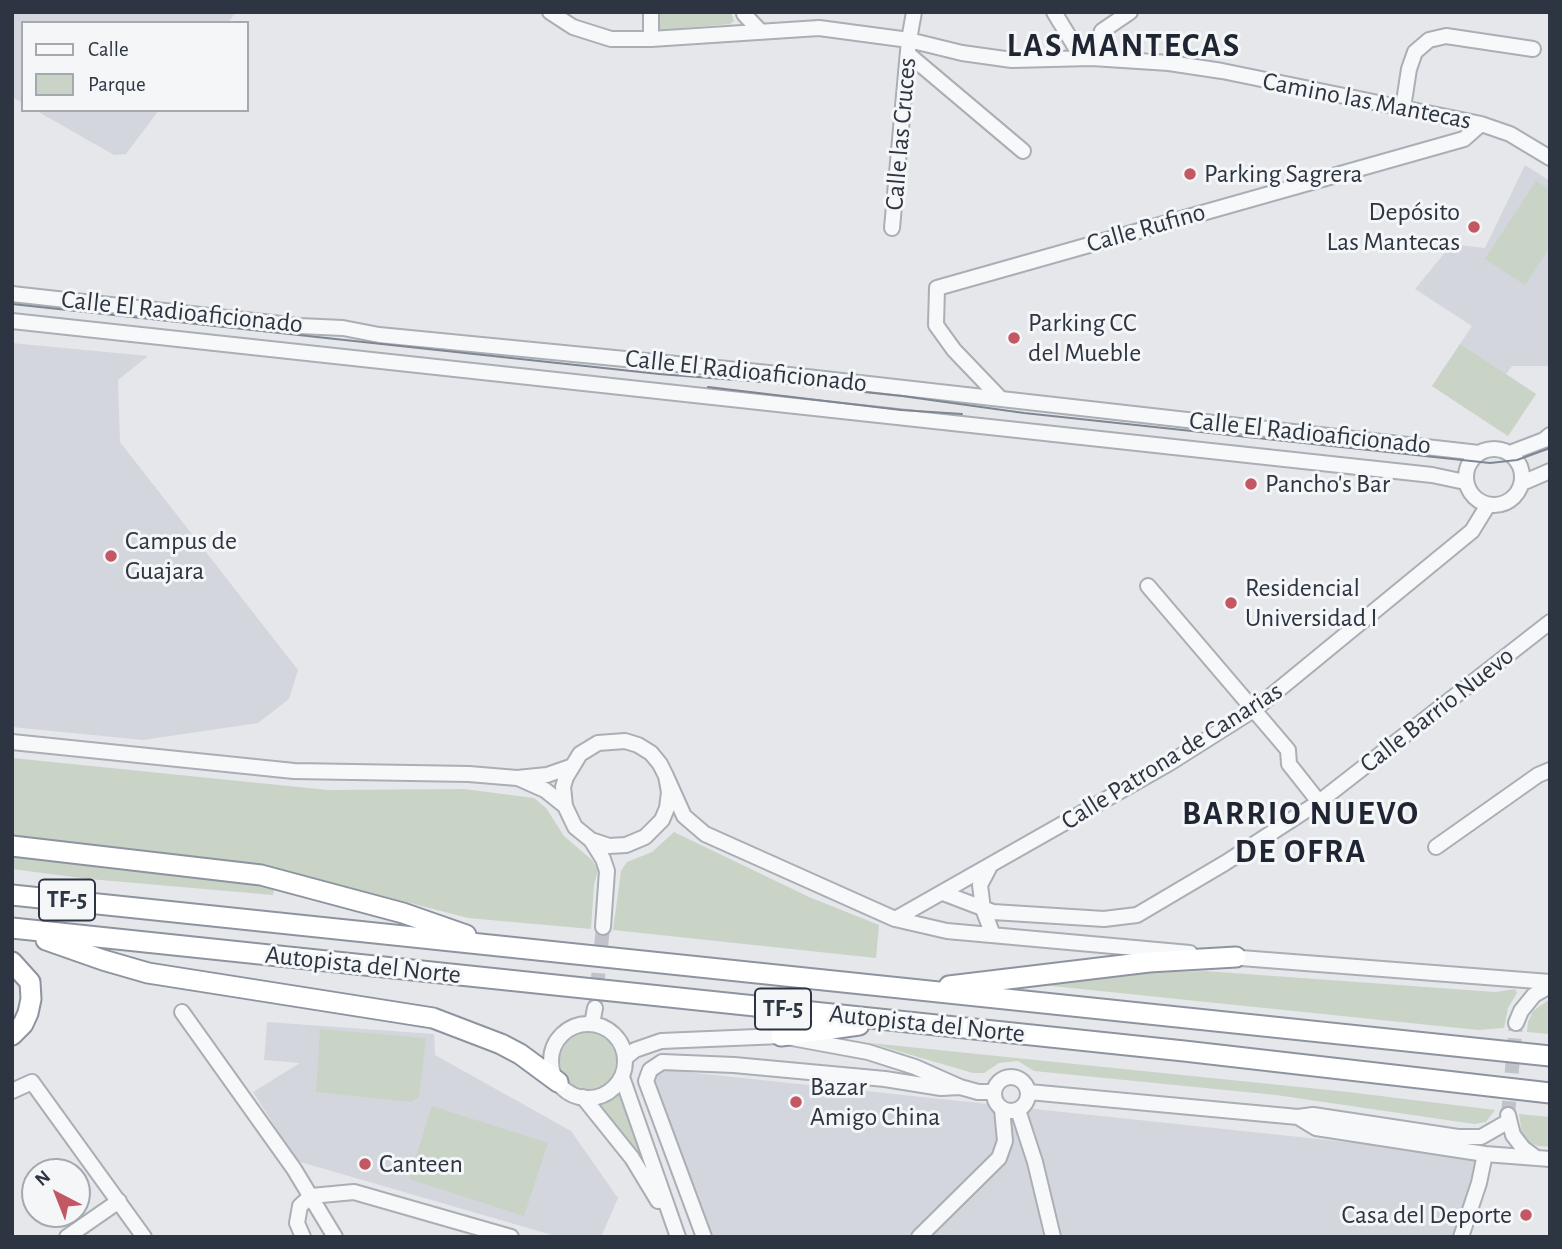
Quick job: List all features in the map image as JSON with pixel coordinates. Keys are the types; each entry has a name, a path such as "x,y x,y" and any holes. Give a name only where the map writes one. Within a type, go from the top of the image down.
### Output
{"highway":[{"path":"12,846 261,875 403,913 496,946"},
{"name":"Autopista del Norte","path":"12,895 1550,1056"},
{"path":"14,928 148,973 433,1018 501,1044 520,1054 558,1082"},
{"name":"Autopista del Norte","path":"14,928 1550,1093"},
{"path":"917,990 1149,962 1236,957"},
{"path":"12,962 30,982 31,999 23,1024 12,1035"},
{"path":"780,1036 890,1020"}],"street":[{"name":"Camino las Mantecas","path":"550,12 573,27 611,39 651,39 819,28 908,47 1012,60 1087,58 1169,63 1222,71 1480,124 1510,134 1550,158"},
{"name":"Calle las Cruces","path":"892,228 908,47 914,12"},
{"path":"1054,12 1087,58 1102,31 1130,12"},
{"path":"650,13 651,39"},
{"path":"743,13 761,32"},
{"path":"737,34 743,13"},
{"path":"1403,108 1409,69 1415,52 1429,40 1446,36 1533,49"},
{"path":"908,47 1023,151"},
{"name":"Calle Rufino","path":"1000,398 954,350 936,325 937,288 1464,139 1480,124"},
{"name":"Calle El Radioaficionado","path":"12,294 299,326 343,328 379,335 1000,398 1479,453"},
{"name":"Calle El Radioaficionado","path":"12,321 1439,476 1465,482"},
{"path":"1510,453 1550,435"},
{"path":"1500,449 1510,453 1521,468 1522,483 1513,498 1497,506 1488,505 1471,494 1465,482 1468,464 1479,453 1500,449"},
{"path":"1522,483 1550,471"},
{"name":"Calle Patrona de Canarias","path":"895,919 1168,764 1255,709 1472,531 1488,505"},
{"path":"1148,586 1255,709 1287,750 1289,764 1319,802"},
{"name":"Calle Barrio Nuevo","path":"943,893 993,912 1104,919 1138,915 1319,802 1550,622"},
{"path":"603,927 607,871 591,840 575,827 565,806 563,787 570,767 589,748 612,740 638,745 650,753 660,764 684,816 705,835 895,919 947,931 1550,984"},
{"path":"12,742 294,772 469,774 517,778 547,775 570,767"},
{"path":"1436,847 1538,775 1550,770"},
{"path":"591,840 610,846 626,845 645,837 662,820 667,808 669,792 666,776"},
{"path":"517,778 545,790 565,806"},
{"path":"607,871 626,845"},
{"path":"990,867 980,885 982,909 993,935"},
{"path":"1516,1023 1521,1011 1534,995 1550,984"},
{"path":"592,1024 595,1008"},
{"path":"181,1012 311,1196 335,1237"},
{"path":"622,1077 606,1093 595,1097 573,1094 558,1082 553,1071 551,1059 554,1048 560,1037 569,1029 580,1025 592,1024 611,1031 618,1039 625,1058 622,1077 675,1230"},
{"path":"625,1058 635,1050 661,1041 780,1036 868,1052 915,1067 960,1087 978,1092 994,1092"},
{"path":"704,1237 646,1082 650,1070 662,1062 734,1065 885,1079 941,1088 960,1087"},
{"path":"1014,1077 1024,1082 1029,1092 1027,1102 1018,1110 1007,1111 996,1102 994,1092 1003,1079 1014,1077"},
{"path":"12,1091 32,1082 144,1237"},
{"path":"1029,1092 1042,1091 1298,1118 1313,1115 1458,1138 1481,1137 1508,1118 1513,1135 1523,1147 1542,1158"},
{"path":"583,1097 632,1158 675,1230"},
{"path":"919,1237 999,1158 1005,1141 1002,1109"},
{"path":"1018,1110 1035,1162 1053,1237"},
{"path":"1298,1118 1316,1128 1485,1154 1542,1158"},
{"path":"1461,1237 1479,1183 1485,1154"},
{"path":"303,1237 297,1223 298,1215 300,1206 311,1196 354,1192 511,1237"},
{"path":"67,1237 118,1201"}],"shaded area":[{"path":"12,12 236,12 229,21 21,21 21,102 12,97"},
{"path":"39,112 158,112 126,154 114,155"},
{"path":"1525,165 1550,181 1550,366 1512,366 1506,374 1536,394 1508,436 1432,386 1472,326 1415,289 1452,244 1485,248"},
{"name":"Campus de Guajara","path":"12,343 148,356 118,380 120,442 298,670 289,699 258,723 143,740 12,727"},
{"path":"267,1022 434,1034 435,1055 571,1131 618,1198 601,1237 559,1237 297,1161 253,1092 300,1063 264,1060"},
{"path":"648,1068 1488,1157 1456,1237 705,1237"}],"green space":[{"path":"660,12 731,12 734,21 730,24 662,30 658,28 657,21"},
{"path":"1536,181 1550,190 1550,247 1525,285 1485,259"},
{"path":"1460,344 1536,394 1508,436 1432,386"},
{"path":"12,758 328,790 464,789 534,798 546,808 564,836 592,860 598,870 594,885 591,929 468,918 299,874 248,865 12,838"},
{"path":"674,832 809,897 879,925 876,958 613,930 621,871 627,862 652,852"},
{"path":"12,854 275,886 273,895 89,879 12,869"},
{"path":"1205,971 1495,992 1515,989 1517,993 1508,1008 1504,1028 1478,1030 1042,985 1118,974"},
{"path":"1550,999 1550,1034 1527,1032 1533,1011"},
{"path":"320,1029 426,1038 419,1097 411,1102 316,1092"},
{"path":"582,1033 594,1033 604,1037 612,1045 616,1061 612,1077 604,1085 594,1089 582,1089 572,1085 564,1077 560,1067 560,1055 564,1045 572,1037"},
{"path":"870,1043 1348,1092 1495,1110 1486,1122 1474,1124 1276,1095 1034,1071 1018,1061 999,1063 984,1073 973,1073"},
{"path":"619,1093 641,1149 640,1153 600,1106 602,1102"},
{"path":"432,1106 548,1143 524,1216 409,1179"},
{"path":"1519,1114 1550,1117 1550,1147 1527,1141 1522,1135"}],"tunnel":[{"path":"595,1008 603,927"},
{"path":"1508,1115 1516,1023"}],"tram line":[{"path":"12,304 659,374 902,396 1024,413 1490,463 1517,460 1550,448"},
{"path":"708,387 901,410 962,414"}],"place":[{"name":"Parking Sagrera","path":"1190,174"},
{"name":"Depósito Las Mantecas","path":"1474,227"},
{"name":"Parking CC del Mueble","path":"1014,338"},
{"name":"Pancho's Bar","path":"1251,484"},
{"name":"Campus de Guajara","path":"111,556"},
{"name":"Residencial Universidad I","path":"1231,603"},
{"name":"Bazar Amigo China","path":"796,1102"},
{"name":"Canteen","path":"365,1164"},
{"name":"Casa del Deporte","path":"1526,1215"}],"district":[{"name":"LAS MANTECAS","path":"1124,46"},
{"name":"BARRIO NUEVO DE OFRA","path":"1301,833"}]}
